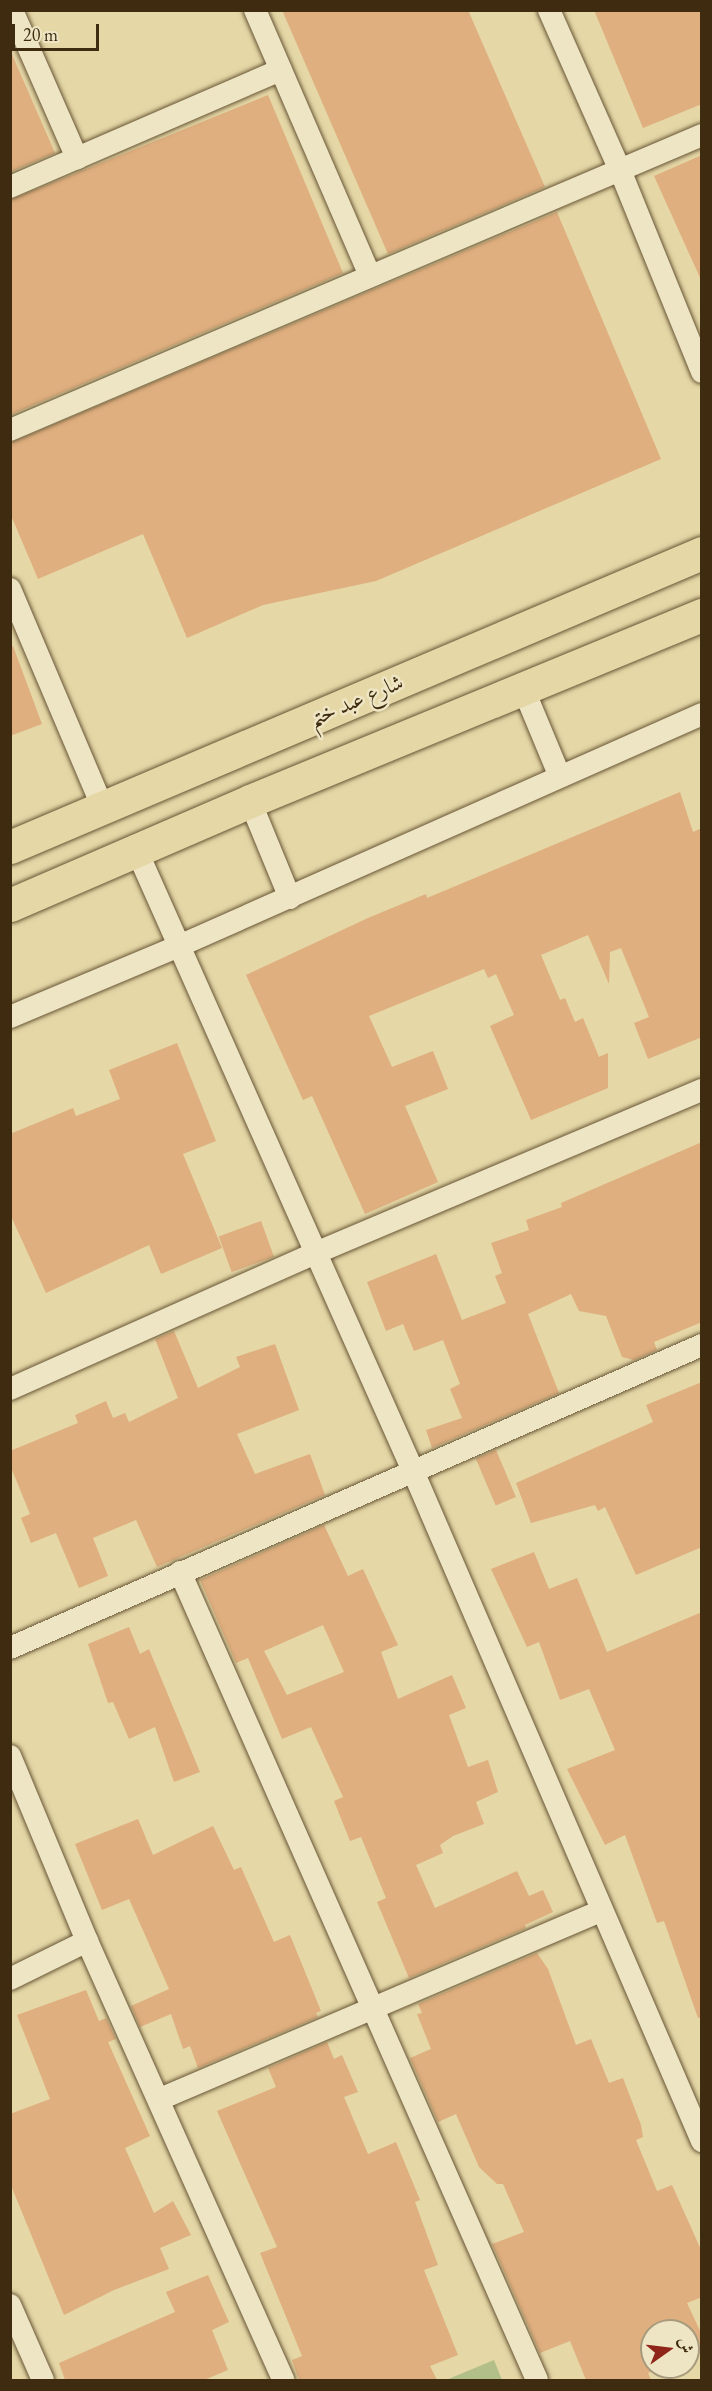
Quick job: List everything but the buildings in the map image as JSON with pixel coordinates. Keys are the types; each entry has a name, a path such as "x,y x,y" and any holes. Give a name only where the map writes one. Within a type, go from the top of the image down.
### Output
{"main road":[{"name":"شارع عبد ختم","path":"10,847 702,553"},
{"path":"10,905 250,801 702,615"}],"street":[{"path":"12,10 77,158"},
{"path":"255,10 370,276"},
{"path":"549,10 620,170 702,372"},
{"path":"10,187 281,70"},
{"path":"10,430 702,135"},
{"path":"10,590 103,808"},
{"path":"523,688 560,777"},
{"path":"10,1017 290,898 702,714"},
{"path":"250,801 290,898"},
{"path":"136,849 313,1254 413,1471 601,1911 700,2133"},
{"path":"10,1389 313,1254 702,1090"},
{"path":"10,1648 702,1345"},
{"path":"180,1572 537,2380"},
{"path":"10,1756 87,1941 160,2099 283,2380"},
{"path":"160,2099 601,1911"},
{"path":"10,1979 87,1941"},
{"path":"10,2305 43,2380"}],"green space":[{"path":"494,2360 502,2380 446,2380"}]}
